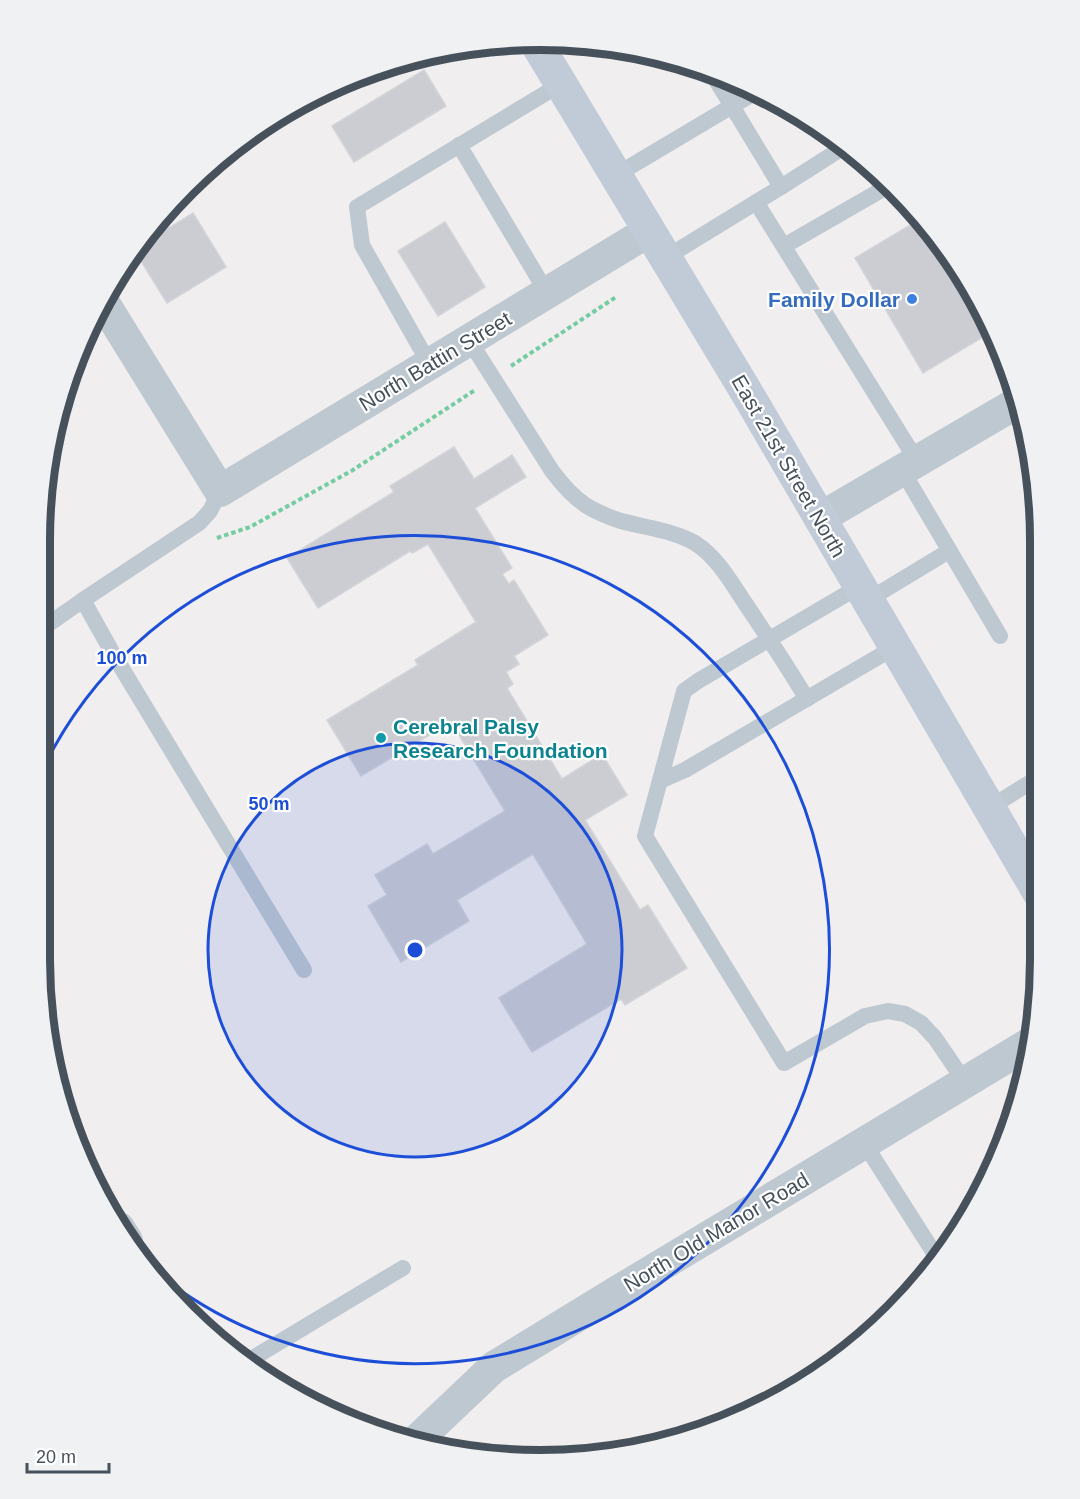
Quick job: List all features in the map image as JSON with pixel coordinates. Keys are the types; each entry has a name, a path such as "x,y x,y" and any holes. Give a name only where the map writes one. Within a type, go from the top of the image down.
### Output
{"main road":[{"name":"East 21st Street North","path":"540,50 750,398 1030,878"}],"street":[{"name":"North Battin Street","path":"220,491 547,293 657,244"},
{"path":"108,309 220,491"},
{"path":"820,518 1012,406"},
{"name":"North Old Manor Road","path":"422,1435 494,1367 1022,1048"}],"lane":[{"path":"718,83 781,187"},
{"path":"430,365 362,245 357,207 561,84"},
{"path":"616,175 749,96"},
{"path":"459,145 547,293"},
{"path":"657,244 756,202 838,151"},
{"path":"784,246 882,189"},
{"path":"756,202 784,246 910,465 950,551 1000,636"},
{"path":"469,340 552,471 566,488 584,505 620,520 682,536 697,544 716,561 726,574 807,699"},
{"path":"50,623 199,523 210,512 220,491"},
{"path":"950,551 770,639 684,691 645,836 784,1063 865,1016 888,1011 905,1014 921,1023 935,1038 965,1082"},
{"path":"83,600 112,652 304,969"},
{"path":"660,782 685,770 895,647"},
{"path":"989,808 1030,783"},
{"path":"864,1143 933,1252"},
{"path":"254,1357 403,1268"}],"path":[{"path":"207,542 250,527 353,470 616,297"}],"building":[{"path":"424,70 446,106 354,162 332,126"},
{"path":"193,213 226,267 167,303 139,258 154,237"},
{"path":"445,222 485,287 438,316 398,251"},
{"path":"914,223 948,267 986,335 923,373 855,258"},
{"name":"Cerebral Palsy Research Foundation","path":"454,447 474,479 512,455 526,477 475,508 512,568 502,574 509,584 514,580 548,635 514,656 519,664 506,672 513,684 507,688 562,779 602,754 627,795 585,820 640,910 648,905 687,968 625,1005 621,999 532,1052 499,998 587,944 533,854 457,900 469,921 401,962 368,906 387,895 375,875 427,844 433,854 505,811 451,722 361,776 327,720 418,665 415,660 476,622 428,544 412,553 410,551 318,608 287,558 394,492 390,486"}],"place":[{"name":"Family Dollar","path":"912,299"},
{"name":"Cerebral Palsy Research Foundation","path":"381,738"}]}
